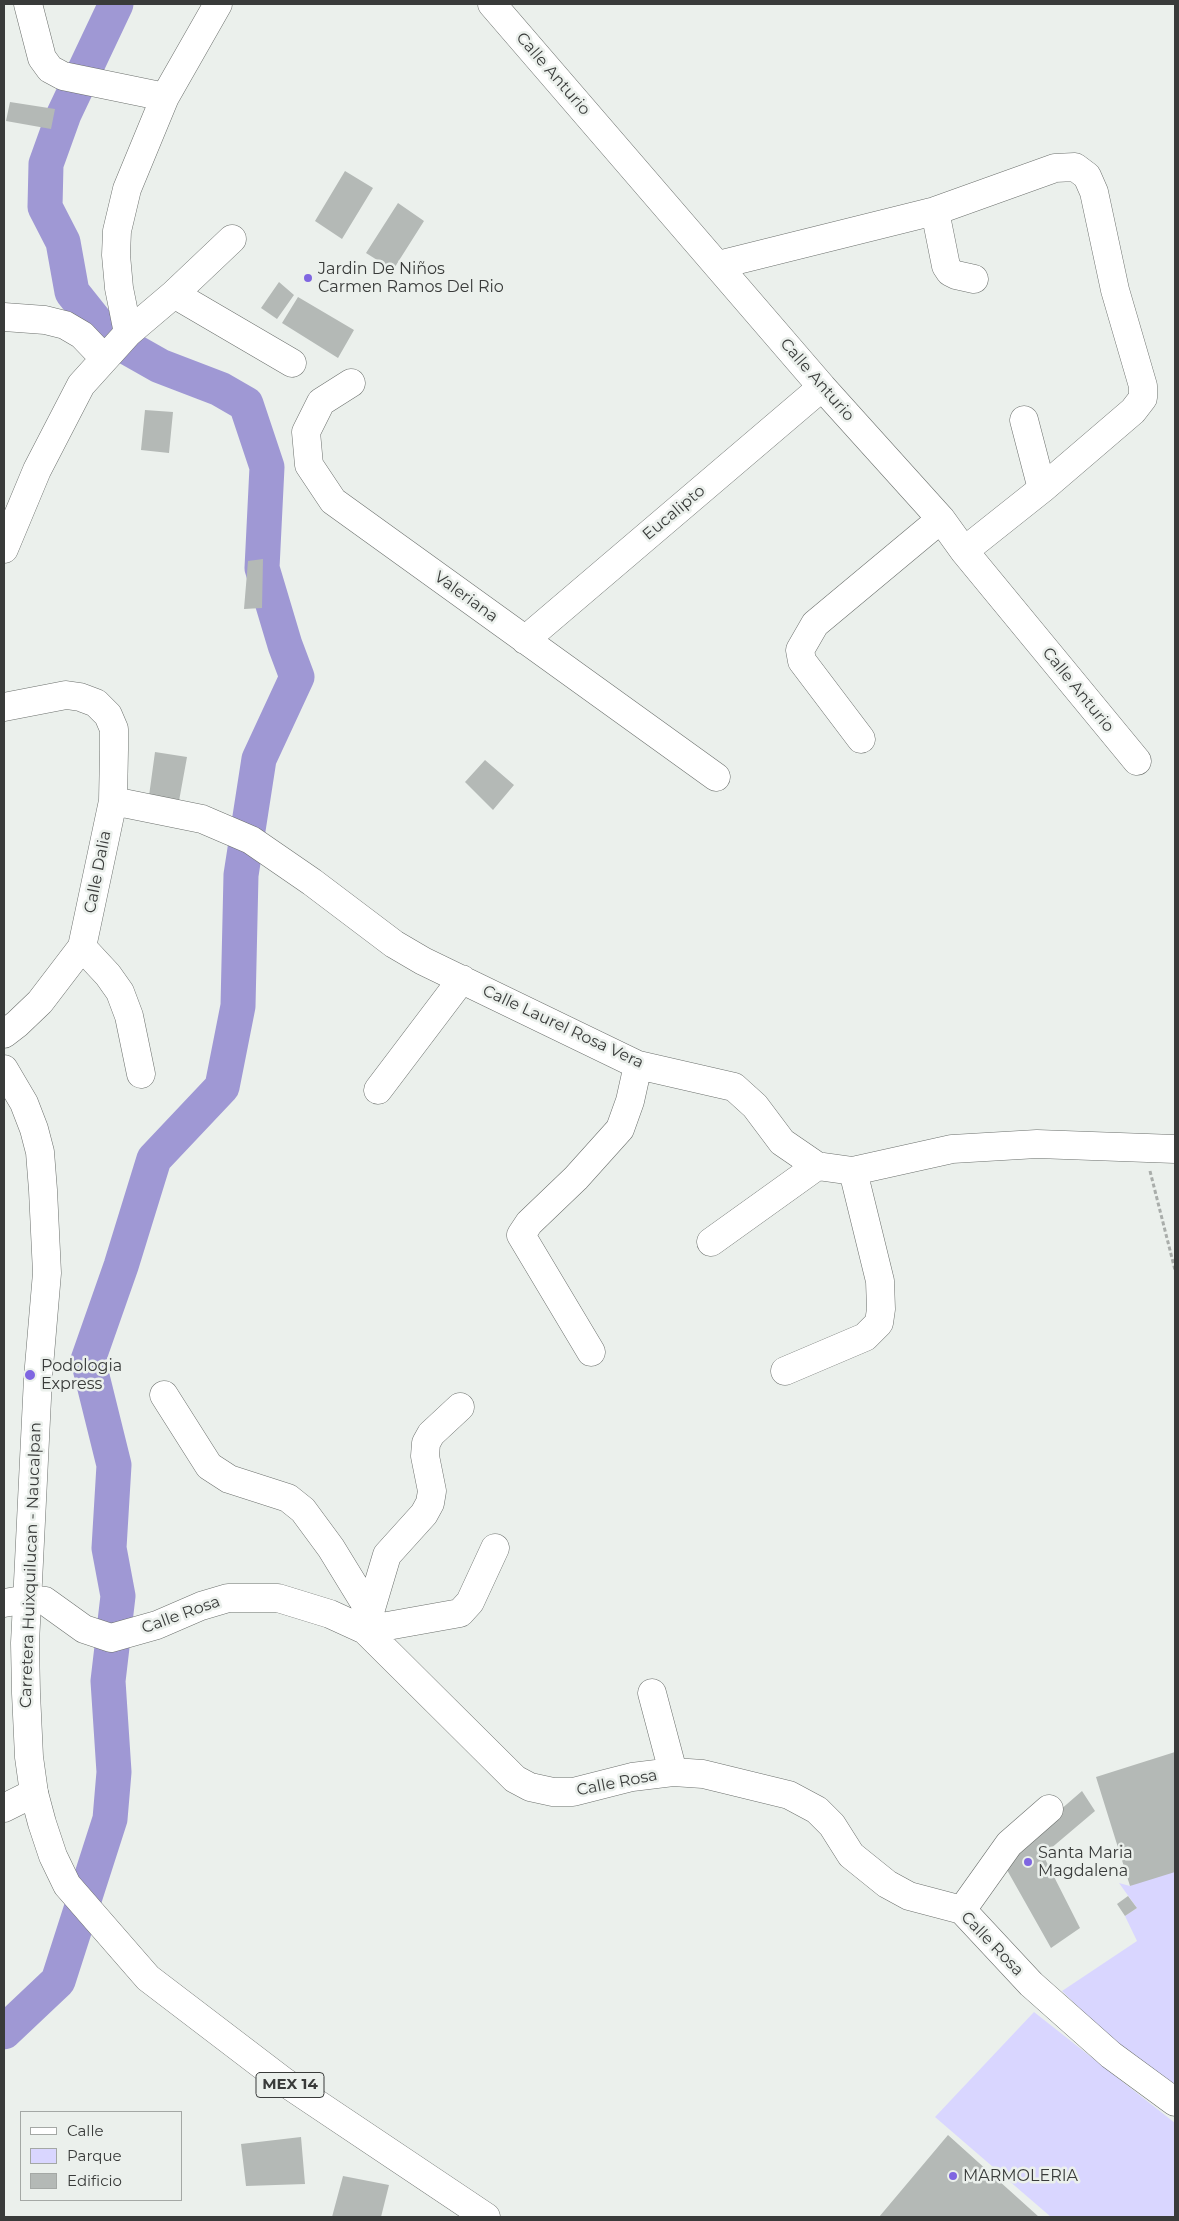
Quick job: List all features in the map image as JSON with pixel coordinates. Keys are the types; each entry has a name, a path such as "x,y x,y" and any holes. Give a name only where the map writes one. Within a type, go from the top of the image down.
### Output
{"street":[{"path":"28,4 42,58 50,70 63,76 165,97"},
{"path":"127,334 119,288 116,255 118,231 127,189 165,97 218,4"},
{"name":"Calle Anturio","path":"492,4 822,387 941,519 964,551 1137,761"},
{"path":"718,265 935,211 1055,168 1075,167 1087,176 1094,192 1115,290 1143,386 1143,398 1133,411 1042,489 964,551"},
{"path":"935,211 946,266 950,272 956,275 974,279"},
{"path":"4,549 37,470 82,385 127,334 174,294 232,239"},
{"path":"174,294 292,363"},
{"path":"4,317 44,320 65,325 82,335 104,358"},
{"name":"Valeriana","path":"351,383 321,402 306,432 308,465 333,501 716,777"},
{"name":"Eucalipto","path":"525,640 822,387"},
{"path":"1024,420 1042,489"},
{"path":"862,739 802,661 800,650 815,624 941,519"},
{"name":"Calle Dalia","path":"4,1034 40,1002 82,946 113,801 114,729 108,715 96,703 80,697 66,695 6,701"},
{"name":"Calle Laurel Rosa Vera","path":"113,801 202,819 251,840 312,882 394,944 423,961 638,1066 734,1087 755,1106 782,1142 817,1166 853,1171 952,1149 1037,1144 1175,1149"},
{"path":"82,946 108,975 120,992 129,1016 142,1074"},
{"path":"378,1090 462,979"},
{"path":"591,1352 521,1235 529,1223 576,1178 620,1129 630,1101 638,1066"},
{"name":"Carretera Huixquilucan - Naucalpan","path":"4,1069 24,1103 34,1129 40,1152 44,1200 46,1273 38,1378 16,1601 25,1643 26,1708 29,1757 34,1793 45,1831 67,1885 148,1978 284,2081 486,2217"},
{"path":"711,1242 817,1166"},
{"path":"785,1371 865,1337 879,1322 881,1309 880,1281 853,1171"},
{"path":"164,1395 209,1466 230,1479 288,1498 303,1510 331,1548 367,1620"},
{"path":"367,1620 387,1555 424,1514 430,1503 432,1491 425,1456 426,1443 431,1434 460,1407"},
{"path":"367,1620 460,1613 470,1602 495,1548"},
{"name":"Calle Rosa","path":"16,1601 45,1601 84,1629 122,1635 158,1626 201,1606 228,1598 244,1597 278,1598 330,1614 367,1620 515,1779 530,1787 553,1792 573,1792 632,1777 673,1772 702,1774 789,1795 817,1810 832,1825 851,1855 887,1884 909,1896 962,1910 1037,1990 1111,2055 1175,2102"},
{"path":"652,1693 673,1772"},
{"path":"4,1808 34,1793"},
{"path":"962,1910 1009,1844 1049,1809"}],"path":[{"path":"1145,1149 1175,1270"}],"green space":[{"path":"1175,1864 1175,2085 1112,2040 1062,1991 1137,1941 1125,1916 1137,1908 1119,1883 1130,1886"},
{"path":"1034,2012 1175,2123 1175,2217 1051,2217 935,2117"}],"building":[{"path":"10,102 55,109 51,129 6,121"},
{"path":"345,171 373,188 342,239 315,221"},
{"path":"398,203 424,221 393,270 366,253"},
{"path":"279,282 294,295 277,319 261,308"},
{"path":"298,297 354,330 338,358 282,323"},
{"path":"145,410 173,412 169,453 141,450"},
{"path":"263,559 262,608 244,609 248,561"},
{"path":"155,752 187,757 179,801 149,796"},
{"path":"485,760 514,785 493,810 465,782"},
{"path":"1175,1752 1175,1872 1130,1886 1096,1777"},
{"name":"Santa Maria Magdalena","path":"1082,1791 1095,1811 1043,1855 1080,1928 1051,1948 1007,1870 1014,1850"},
{"path":"1128,1896 1137,1908 1125,1916 1117,1904"},
{"name":"MARMOLERIA","path":"948,2135 1039,2217 879,2217"},
{"path":"301,2137 305,2184 246,2186 241,2144"},
{"path":"343,2176 389,2185 381,2217 332,2217"}],"waterway":[{"path":"4,2032 58,1981 110,1819 114,1772 108,1681 118,1596 109,1548 114,1465 88,1360 121,1266 154,1159 222,1087 238,1006 241,875 259,759 297,677 285,645 262,568 267,467 246,404 220,389 160,366 107,336 72,292 63,242 45,207 46,164 64,114 116,4"}],"place":[{"name":"Jardin De Niños Carmen Ramos Del Rio","path":"308,278"},
{"name":"Podologia Express","path":"30,1375"},
{"name":"Santa Maria Magdalena","path":"1028,1862"},
{"name":"MARMOLERIA","path":"953,2176"}]}
